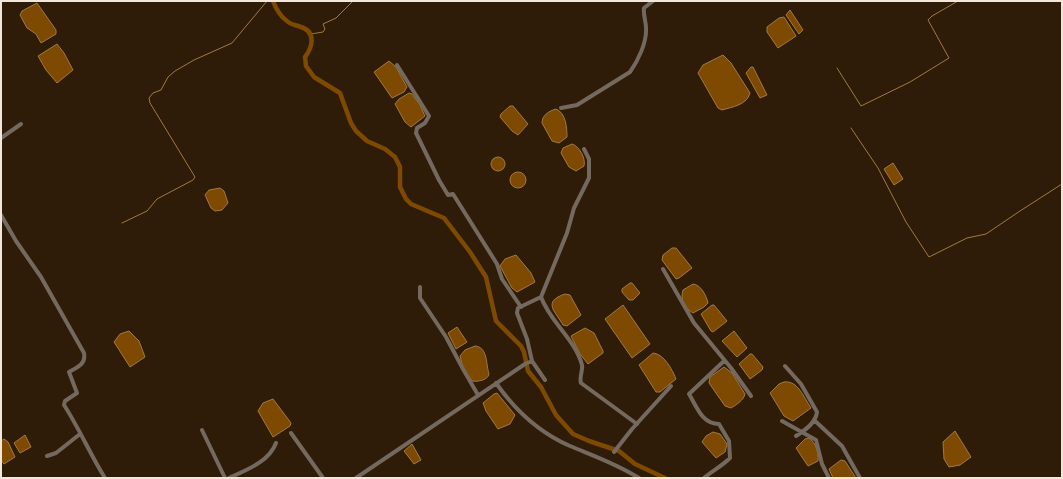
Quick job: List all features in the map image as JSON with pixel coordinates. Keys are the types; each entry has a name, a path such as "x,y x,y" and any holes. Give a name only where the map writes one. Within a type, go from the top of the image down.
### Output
{"street":[{"path":"561,108 577,105 630,72 635,66 647,28 644,8 653,1"},
{"path":"397,65 429,116 428,119 417,128 416,133 439,180 448,195 453,194 497,264 502,279 521,307"},
{"path":"1,138 21,124"},
{"path":"545,380 530,362 529,346 517,313 521,307 541,297 567,233 574,208 589,178 589,159 584,149"},
{"path":"1,215 16,241 42,277 84,353 85,360 83,363 69,372 77,393 65,401 64,405 74,419 80,434 106,478"},
{"path":"663,269 694,323 731,368 751,396"},
{"path":"420,287 420,298 446,337 462,369 478,394"},
{"path":"541,297 547,311 567,337 582,364 580,378 581,383 636,424"},
{"path":"704,478 710,472 716,471 730,458 730,440 719,424 709,423 705,419 689,394 724,361"},
{"path":"356,478 478,394 530,362"},
{"path":"785,366 801,384 816,407 817,416 801,433 796,436"},
{"path":"496,383 516,408 541,429 570,446 617,465 639,478"},
{"path":"614,452 636,424 670,386"},
{"path":"814,420 842,446 860,478"},
{"path":"782,421 801,433 816,440 822,464 829,478"},
{"path":"202,430 225,478"},
{"path":"291,433 323,478"},
{"path":"47,456 56,452 80,434"},
{"path":"229,478 253,466 274,450 276,443"}],"shaded area":[{"path":"37,3 56,30 56,34 41,43 36,34 27,28 20,15 22,11"},
{"path":"790,10 803,30 799,34 786,15"},
{"path":"784,17 796,36 778,48 767,32 767,27 779,18"},
{"path":"57,44 64,53 73,70 57,83 46,70 38,56"},
{"path":"723,55 731,63 750,93 746,100 742,103 722,110 718,108 698,73 703,65"},
{"path":"389,61 396,67 407,87 404,92 392,98 374,72"},
{"path":"751,67 753,67 767,95 760,98 746,73"},
{"path":"409,93 412,94 420,105 425,116 411,127 405,122 395,104 399,99"},
{"path":"510,106 513,106 528,124 518,135 512,131 500,117 501,114"},
{"path":"556,109 564,117 567,129 567,137 559,143 552,141 542,123 542,120 546,114"},
{"path":"572,144 579,150 584,159 584,166 576,171 569,167 561,153 563,148"},
{"path":"495,157 501,157 505,161 505,167 501,171 495,171 491,167 491,161"},
{"path":"893,163 903,179 894,185 884,169"},
{"path":"515,172 521,172 526,177 524,186 521,188 515,188 510,183 510,177"},
{"path":"220,188 224,191 228,203 222,210 215,211 211,208 205,195 209,190"},
{"path":"672,248 676,248 692,268 676,279 662,260 663,255"},
{"path":"516,255 531,273 535,282 517,292 512,288 500,266 505,259"},
{"path":"632,283 640,293 633,300 629,300 622,292 622,289"},
{"path":"693,284 698,286 703,291 708,303 693,313 685,306 682,297 683,290"},
{"path":"565,294 570,295 581,315 567,326 563,325 552,307 554,300"},
{"path":"623,305 650,344 632,358 605,319"},
{"path":"714,305 727,321 713,332 701,314"},
{"path":"457,327 467,342 456,349 448,333"},
{"path":"585,328 594,333 603,351 603,353 588,364 580,354 571,336"},
{"path":"129,331 139,341 145,357 130,367 114,342 120,334"},
{"path":"734,331 747,348 737,357 722,341"},
{"path":"475,346 482,350 486,357 489,374 487,378 480,381 472,381 463,368 460,356 465,350"},
{"path":"653,353 664,359 676,379 660,392 656,392 639,365"},
{"path":"750,354 752,354 763,367 762,370 750,379 739,364"},
{"path":"724,367 732,373 745,394 737,404 731,408 725,406 709,383 710,377"},
{"path":"789,382 797,387 811,408 793,421 784,416 770,393 779,384"},
{"path":"497,393 515,415 510,424 498,429 486,411 483,403"},
{"path":"273,399 291,423 290,426 273,437 258,411 263,403"},
{"path":"955,431 971,457 960,465 949,467 944,459 943,442"},
{"path":"713,432 720,434 727,444 725,452 716,458 702,442 706,436"},
{"path":"25,435 31,447 20,453 14,443"},
{"path":"809,438 815,445 818,461 808,466 796,448 805,439"},
{"path":"4,439 8,442 15,457 4,464 1,460 1,441"},
{"path":"412,444 421,460 414,464 404,451"},
{"path":"841,460 845,461 856,478 833,478 829,469"}],"waterway":[{"path":"122,223 147,211 157,199 193,180 195,177 150,103 149,98 153,93 161,90 168,77 175,71 194,60 232,43 267,1"},
{"path":"273,1 278,12 285,19 290,23 306,29 311,36 312,40 310,49 305,57 306,66 314,77 340,93 351,123 356,131 367,141 385,149 395,157 400,167 400,187 406,199 411,204 444,218 470,252 486,277 496,321 521,346 524,352 528,371 541,387 556,415 573,434 619,451 635,464 665,478"},
{"path":"311,34 323,32 325,29 323,24 336,18 353,1"},
{"path":"837,68 861,106 910,82 949,58 928,20 932,16 958,1"},
{"path":"851,128 878,168 906,222 929,257 967,238 986,234 1062,184"}]}
